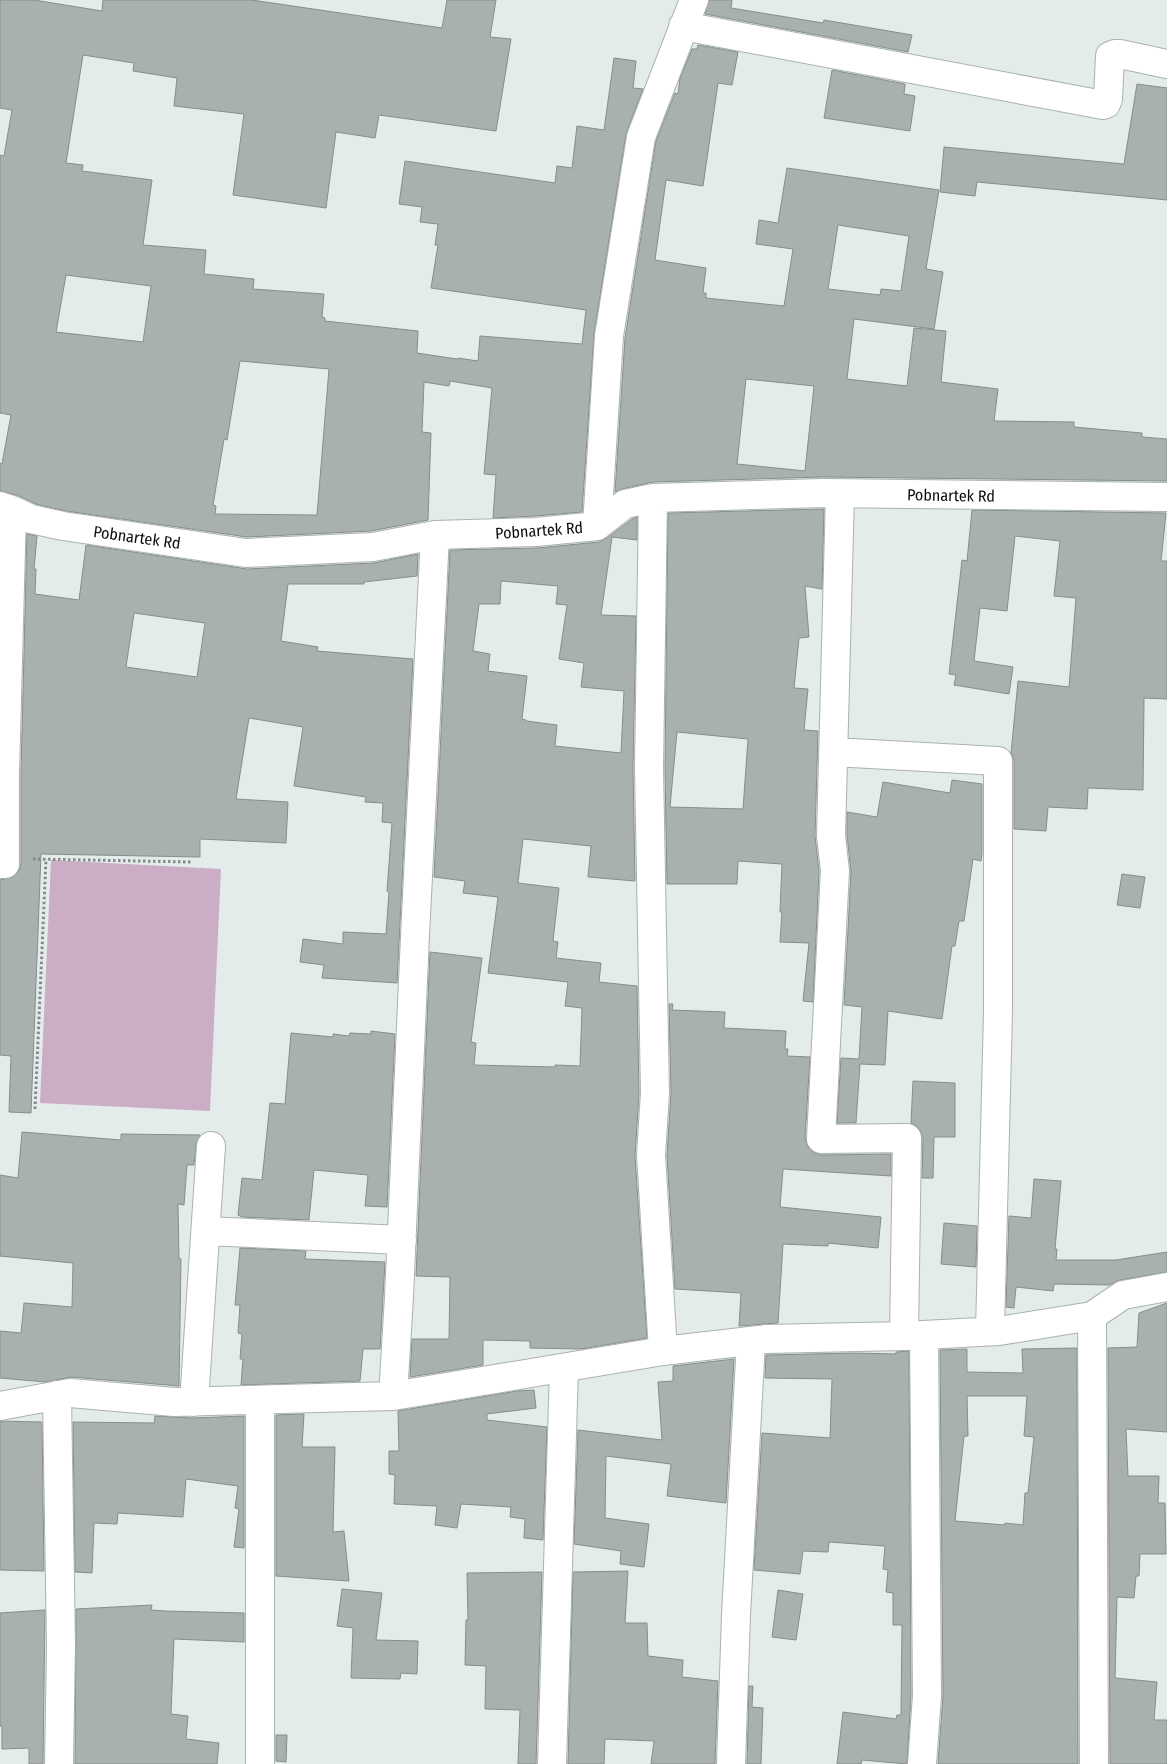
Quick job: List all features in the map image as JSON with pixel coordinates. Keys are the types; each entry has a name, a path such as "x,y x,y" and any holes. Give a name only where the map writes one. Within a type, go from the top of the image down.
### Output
{"street":[{"path":"597,526 609,336 641,137 694,0"},
{"path":"683,26 1103,105 1106,104 1108,99 1110,56 1120,54 1167,64"},
{"path":"840,493 831,836 835,871 821,1139 907,1138 927,1696 922,1764"},
{"name":"Pobnartek Rd","path":"6,508 31,520 246,554 373,547 436,535 536,532 597,526 625,504 653,498 840,493 1167,497"},
{"path":"653,498 649,768 655,1093 651,1155 662,1351"},
{"path":"2,861 5,773 6,508"},
{"path":"393,1396 436,535"},
{"path":"833,752 998,761 998,1012 990,1332"},
{"path":"194,1402 212,1146"},
{"path":"206,1232 402,1240"},
{"path":"0,1406 70,1393 174,1402 393,1396 662,1351 766,1339 990,1332 1092,1316 1122,1295 1167,1287"},
{"path":"1092,1316 1094,1764"},
{"path":"731,1764 736,1615 751,1341"},
{"path":"552,1764 564,1368"},
{"path":"57,1395 61,1646 59,1764"},
{"path":"260,1400 260,1764"}],"path":[{"path":"2,861 46,859 192,862"},
{"path":"34,1109 46,859"}],"shaded area":[{"path":"51,860 221,869 210,1111 40,1103"}],"building":[{"path":"0,0 34,0 102,11 103,0 252,0 442,28 447,0 496,0 490,37 511,39 496,131 379,115 375,138 336,132 326,208 233,195 244,114 174,106 177,78 133,71 134,63 83,55 66,163 83,165 82,171 152,180 143,245 206,250 204,274 254,279 253,289 324,294 322,317 325,318 325,321 418,331 417,353 478,361 480,336 582,344 586,310 431,288 438,245 435,245 438,224 420,222 422,207 399,204 405,161 555,183 557,166 572,168 577,126 604,130 614,58 636,61 633,88 643,89 626,134 594,334 582,512 493,518 496,475 484,474 492,388 450,381 449,386 424,382 422,432 431,433 428,520 371,531 247,537 66,511 36,504 17,495 0,491 0,463 2,464 11,415 0,413 0,155 4,156 12,110 0,108","holes":["66,275 151,286 143,342 56,332","240,361 329,369 317,515 215,514 216,506 213,505 224,439 227,440"]},
{"path":"709,0 732,0 731,8 823,23 824,20 912,35 908,52 705,14"},
{"path":"698,45 738,52 732,85 718,83 703,186 666,180 655,260 706,268 703,293 706,293 706,298 784,306 793,249 756,244 759,220 778,223 787,168 939,190 926,269 943,272 934,329 854,319 847,379 907,386 914,328 946,331 941,382 998,389 994,421 1074,422 1074,427 1142,433 1142,437 1167,439 1167,481 823,477 653,482 615,492 625,338 656,141 675,93 678,94 680,78 692,49 697,49","holes":["838,225 909,236 901,291 881,289 880,295 828,289","746,379 814,386 805,471 737,464"]},
{"path":"832,70 905,84 904,94 915,96 910,131 824,118"},
{"path":"1137,84 1167,88 1167,200 977,182 975,196 940,192 944,147 1124,164"},
{"path":"824,509 822,589 805,586 809,637 799,638 794,688 808,689 804,730 818,731 815,836 819,871 813,1002 803,1001 809,943 780,942 782,864 738,861 737,884 667,884 665,768 668,513","holes":["677,732 748,739 743,809 670,807"]},
{"path":"972,510 1166,513 1161,561 1167,561 1167,699 1144,698 1143,790 1088,788 1087,809 1048,807 1046,831 1014,829 1014,761 1011,753 1018,681 1069,687 1076,598 1054,596 1060,541 1015,536 1007,611 980,608 974,661 1013,667 1009,694 954,685 956,675 949,674 962,560 967,561"},
{"path":"637,517 637,540 612,537 601,615 636,616 633,768 635,881 588,877 591,846 523,839 518,883 559,888 553,941 558,942 556,958 601,963 599,982 637,986 639,1093 635,1156 647,1338 581,1349 530,1348 530,1341 483,1340 483,1365 410,1377 412,1339 449,1339 450,1277 416,1276 430,952 482,958 471,1042 476,1043 474,1065 580,1066 582,1008 565,1006 568,982 488,973 498,897 463,893 465,881 434,877 450,550 537,548 599,542","holes":["501,581 558,586 556,604 567,605 559,659 584,663 581,687 624,691 621,753 555,746 557,725 522,719 527,676 488,671 490,654 473,651 479,604 500,604"]},
{"path":"27,534 37,536 34,569 36,569 35,594 79,600 86,545 247,569 374,563 418,554 417,576 364,582 364,584 288,584 281,641 318,647 317,651 413,659 397,983 322,978 324,965 300,962 303,939 343,944 343,932 386,934 392,823 382,822 383,803 365,802 366,797 294,786 303,727 249,718 236,799 288,802 286,843 200,839 200,857 41,854 31,1113 9,1112 11,1056 0,1055 0,880 13,877 19,871 21,864 21,773","holes":["134,613 205,623 197,677 126,667"]},
{"path":"952,780 982,784 982,853 981,861 973,859 964,921 959,921 955,946 952,946 942,1019 888,1011 885,1065 860,1064 856,1123 837,1123 841,1058 859,1059 862,1007 844,1005 851,872 847,835 847,812 877,817 883,782 950,793"},
{"path":"1122,874 1145,877 1140,908 1117,905"},
{"path":"669,1004 673,1004 672,1010 725,1012 724,1028 786,1031 785,1049 788,1049 787,1056 810,1057 805,1138 808,1147 814,1153 821,1155 891,1154 891,1176 783,1169 780,1207 881,1217 878,1248 828,1243 828,1246 783,1244 778,1323 739,1326 741,1293 675,1289 667,1155 671,1093"},
{"path":"371,1031 395,1034 387,1207 365,1206 368,1175 314,1170 309,1220 242,1217 238,1215 242,1178 262,1180 270,1103 285,1104 291,1033 333,1037 333,1034 349,1036 350,1033 371,1034"},
{"path":"913,1081 955,1083 955,1137 934,1137 933,1178 922,1178 923,1138 920,1130 911,1123"},
{"path":"22,1132 121,1140 121,1134 200,1135 196,1144 194,1165 187,1165 184,1205 178,1204 179,1259 181,1259 179,1386 71,1377 45,1382 0,1378 0,1331 21,1333 24,1303 72,1307 73,1263 0,1256 0,1175 18,1178"},
{"path":"1034,1179 1061,1181 1055,1249 1057,1249 1056,1260 1116,1260 1167,1252 1167,1272 1120,1280 1109,1285 1054,1284 1053,1291 1016,1287 1014,1308 1006,1307 1009,1216 1031,1218"},
{"path":"944,1223 977,1226 976,1267 941,1264"},
{"path":"240,1248 306,1251 305,1259 385,1262 380,1349 363,1349 360,1381 241,1385 243,1359 240,1359 242,1334 238,1333 240,1305 235,1305"},
{"path":"1167,1303 1167,1432 1126,1429 1128,1476 1159,1476 1158,1503 1165,1503 1166,1554 1140,1554 1139,1576 1136,1576 1134,1598 1117,1597 1115,1678 1157,1682 1154,1720 1167,1720 1167,1764 1110,1764 1108,1348 1137,1347 1139,1313"},
{"path":"1077,1348 1078,1764 938,1764 943,1696 940,1350 967,1349 967,1372 1023,1373 1022,1349","holes":["967,1396 1027,1396 1024,1436 1034,1437 1028,1493 1025,1493 1023,1525 955,1521 964,1436 968,1436"]},
{"path":"909,1351 911,1695 907,1764 862,1760 861,1764 837,1764 843,1712 896,1719 897,1715 901,1715 902,1625 893,1625 893,1593 886,1592 888,1570 883,1569 885,1546 829,1542 828,1552 803,1551 800,1574 754,1570 762,1433 830,1438 832,1379 765,1378 766,1355 896,1354 896,1352"},
{"path":"734,1359 726,1503 667,1496 671,1464 606,1456 605,1518 649,1524 644,1567 620,1564 621,1551 574,1544 578,1430 662,1440 658,1382 673,1381 673,1366"},
{"path":"534,1390 536,1408 487,1414 487,1420 547,1427 543,1540 524,1538 525,1519 510,1517 511,1507 461,1504 457,1528 435,1525 437,1506 394,1504 395,1475 389,1474 389,1451 399,1451 398,1411 517,1391"},
{"path":"304,1414 302,1447 335,1447 333,1532 344,1531 349,1581 276,1576 276,1415"},
{"path":"155,1416 193,1418 244,1416 244,1548 234,1547 239,1509 235,1508 238,1486 186,1479 183,1517 118,1513 117,1524 94,1523 92,1573 75,1572 73,1422 154,1423"},
{"path":"0,1421 42,1422 44,1571 0,1570"},
{"path":"628,1571 625,1623 647,1623 648,1656 683,1660 682,1677 718,1681 715,1764 651,1764 654,1741 605,1739 604,1764 568,1764 573,1572"},
{"path":"542,1572 536,1764 518,1764 520,1710 485,1709 486,1666 465,1665 466,1620 468,1620 467,1573"},
{"path":"342,1589 382,1593 376,1640 418,1641 417,1674 401,1673 400,1679 351,1678 353,1628 337,1626"},
{"path":"778,1590 803,1594 796,1640 772,1637"},
{"path":"152,1605 151,1610 244,1613 244,1642 174,1639 171,1714 188,1716 186,1739 219,1743 217,1764 75,1764 76,1609"},
{"path":"45,1610 43,1764 29,1764 29,1748 2,1749 2,1726 0,1726 0,1613"},
{"path":"749,1686 753,1686 752,1707 763,1708 761,1764 747,1764"},
{"path":"276,1735 287,1735 286,1762 276,1761"}]}
